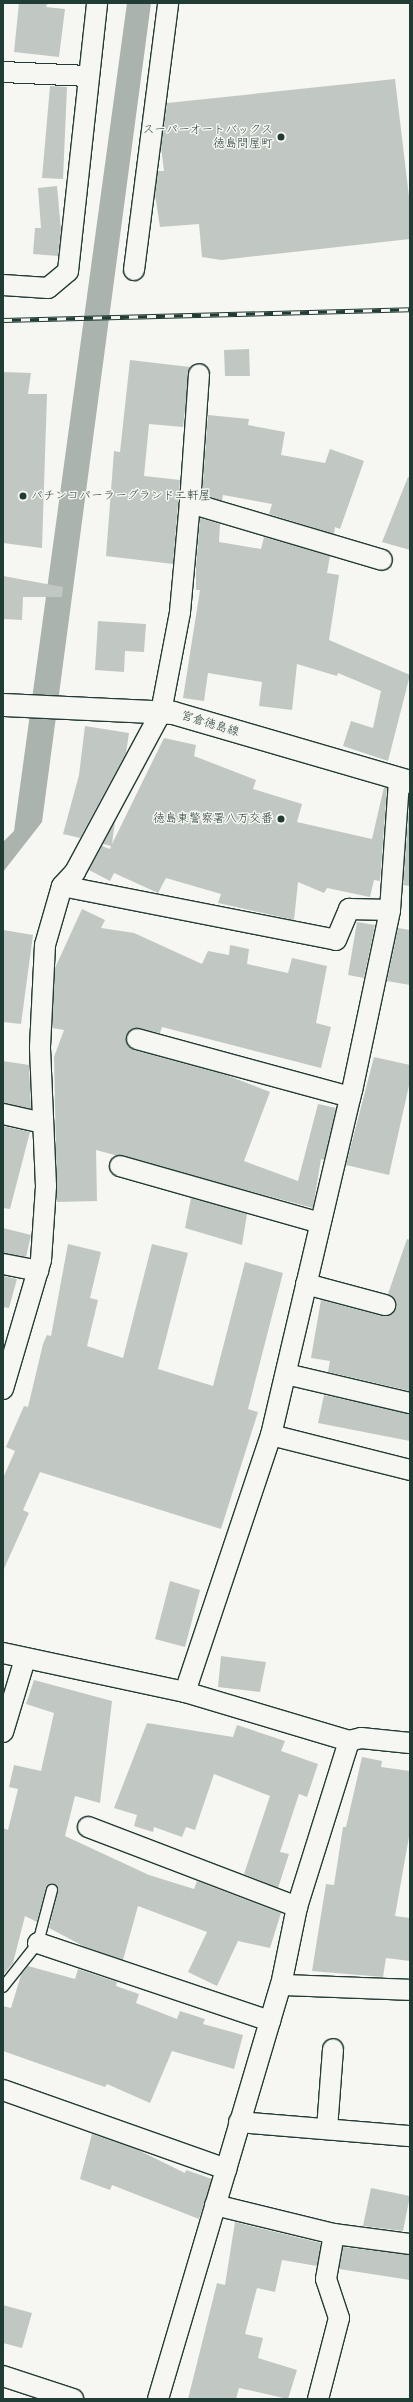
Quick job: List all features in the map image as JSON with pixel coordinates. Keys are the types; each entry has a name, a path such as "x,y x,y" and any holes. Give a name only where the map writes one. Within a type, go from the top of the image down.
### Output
{"main road":[{"name":"宮倉徳島線","path":"7,705 161,712 404,781"}],"street":[{"path":"3,285 48,288 68,272 97,3"},
{"path":"134,270 168,3"},
{"path":"3,72 88,76"},
{"path":"3,1389 38,1271 46,1186 40,1047 45,945 62,886 75,872 161,712 180,612 190,503 199,374"},
{"path":"190,503 382,560"},
{"path":"185,1692 271,1435 286,1374 350,1097 390,910 404,781"},
{"path":"62,886 336,940 349,909 390,910"},
{"path":"137,1039 350,1097"},
{"path":"3,1114 43,1123"},
{"path":"120,1166 320,1223"},
{"path":"3,1264 38,1271"},
{"path":"306,1284 385,1305"},
{"path":"286,1374 410,1403"},
{"path":"271,1435 410,1470"},
{"path":"3,1653 25,1660 185,1692 349,1741 361,1738 410,1743"},
{"path":"3,1732 25,1660"},
{"path":"158,2399 239,2122 281,1985 297,1907 349,1741"},
{"path":"88,1827 297,1907"},
{"path":"38,1943 270,2021"},
{"path":"281,1985 410,1990"},
{"path":"327,2129 333,2049"},
{"path":"3,2090 226,2168"},
{"path":"239,2122 410,2136"},
{"path":"215,2205 334,2234 410,2244"},
{"path":"318,2399 339,2318 326,2279 334,2234"},
{"path":"3,2376 73,2399"}],"lane":[{"path":"3,1987 38,1943 52,1890"}],"shaded area":[{"path":"127,3 151,3 42,822 3,872 3,842 14,831"}],"building":[{"path":"19,3 48,3 46,7 65,9 59,57 14,52"},
{"name":"スーパーオートバックス 徳島問屋町","path":"395,79 410,205 410,239 221,260 202,257 199,224 160,227 155,194 158,171 164,171 161,147 167,103"},
{"path":"50,86 67,87 63,179 42,178"},
{"path":"57,186 61,230 58,256 33,254 35,228 41,228 38,188"},
{"path":"249,349 250,376 225,376 224,350"},
{"path":"130,360 190,367 183,427 149,424 144,476 180,480 173,564 106,556 114,451 120,452"},
{"name":"パチンコパーラーグランド二軒屋","path":"3,372 31,373 28,394 47,394 42,548 3,543"},
{"path":"208,415 249,419 248,425 285,432 281,455 325,463 330,449 364,461 340,529 335,527 334,534 269,514 272,504 223,495 222,501 202,495"},
{"path":"408,477 410,478 410,550 382,542"},
{"path":"200,518 220,524 219,542 261,549 264,537 330,556 327,573 339,575 329,640 410,675 388,761 343,746 351,721 373,728 381,691 338,673 337,676 297,664 292,710 259,706 262,682 208,673 204,701 183,698 200,590 196,590 196,567"},
{"path":"3,576 63,587 62,597 23,597 22,620 3,619"},
{"path":"98,621 146,624 144,652 125,651 124,672 95,670"},
{"path":"85,726 129,733 126,753 80,838 63,834 79,775"},
{"path":"164,738 196,745 194,756 256,780 253,789 302,804 297,822 372,839 384,787 387,788 380,881 374,880 370,897 327,888 324,893 298,882 294,920 218,903 221,894 166,878 158,893 114,873 110,881 89,870 102,846 110,849 111,846 103,844 115,821 112,844"},
{"path":"410,794 410,886 403,885"},
{"path":"82,909 105,920 101,928 134,933 202,964 208,951 229,955 230,945 249,949 247,964 288,973 292,958 327,966 316,1023 331,1027 321,1068 162,1027 160,1033 134,1028 126,1036 129,1047 134,1050 226,1075 270,1092 244,1161 298,1181 318,1104 336,1108 324,1160 321,1159 313,1208 96,1150 97,1201 57,1202 54,1057 64,1030 52,1028 55,968"},
{"path":"357,922 375,925 364,978 348,975"},
{"path":"398,928 410,930 410,985 387,981"},
{"path":"3,930 33,935 21,1024 3,1022"},
{"path":"374,1057 410,1065 410,1081 389,1175 346,1165"},
{"path":"3,1061 29,1065 31,1109 3,1103"},
{"path":"3,1126 30,1132 10,1209 3,1208"},
{"path":"191,1198 247,1214 242,1245 185,1228"},
{"path":"3,1228 31,1235 26,1257 3,1253"},
{"path":"407,1239 410,1240 410,1391 328,1372 330,1361 311,1358 321,1300 382,1316 393,1313 396,1302 388,1294"},
{"path":"68,1244 101,1252 90,1298 98,1300 87,1346 123,1358 152,1244 188,1253 158,1369 213,1386 245,1262 283,1273 248,1409 258,1412 221,1529 40,1472 23,1510 29,1513 3,1571 3,1478 15,1451 6,1447 24,1406 28,1407 43,1344 47,1335 51,1336"},
{"path":"3,1276 17,1279 9,1308 3,1307"},
{"path":"324,1395 410,1414 410,1441 318,1423"},
{"path":"170,1581 200,1590 185,1647 155,1639"},
{"path":"221,1656 266,1662 260,1692 218,1687"},
{"path":"34,1680 112,1701 100,1803 75,1796 65,1836 149,1875 194,1889 197,1881 281,1913 270,1948 238,1941 217,1986 188,1972 207,1932 138,1906 123,1960 85,1947 49,1928 58,1891 56,1885 51,1884 46,1888 37,1922 25,1916 13,1963 3,1975 3,1828 8,1830 18,1789 9,1787 14,1765 41,1771 54,1713 26,1704"},
{"path":"147,1723 233,1737 237,1725 285,1741 281,1751 318,1764 307,1797 299,1794 280,1852 289,1854 278,1888 244,1874 270,1796 214,1774 195,1830 186,1827 182,1837 154,1827 153,1832 134,1826 137,1815 114,1808"},
{"path":"362,1757 382,1761 381,1767 410,1771 410,1831 395,1916 410,1918 410,1961 386,1958 383,1977 312,1971 326,1884 334,1885 343,1827 346,1827"},
{"path":"28,1966 75,1979 78,1969 117,1982 116,1986 139,1994 136,2003 177,2019 180,2011 205,2019 203,2024 243,2035 234,2069 172,2051 150,2103 107,2084 105,2087 3,2051 3,2006 11,2008 21,1975"},
{"path":"92,2134 136,2149 185,2173 186,2170 212,2179 199,2219 112,2185 110,2190 80,2179"},
{"path":"371,2188 410,2196 403,2231 363,2226"},
{"path":"235,2222 321,2243 317,2266 282,2260 275,2292 257,2288 245,2334 263,2338 258,2358 297,2370 288,2399 239,2388 236,2399 188,2399 217,2283 225,2285"},
{"path":"343,2247 410,2255 410,2280 339,2269"},
{"path":"3,2305 32,2313 22,2348 3,2343"}],"railway":[{"path":"3,320 410,309"}],"place":[{"name":"スーパーオートバックス 徳島問屋町","path":"281,137"},
{"name":"パチンコパーラーグランド二軒屋","path":"23,496"},
{"name":"徳島東警察署八万交番","path":"281,819"}]}
